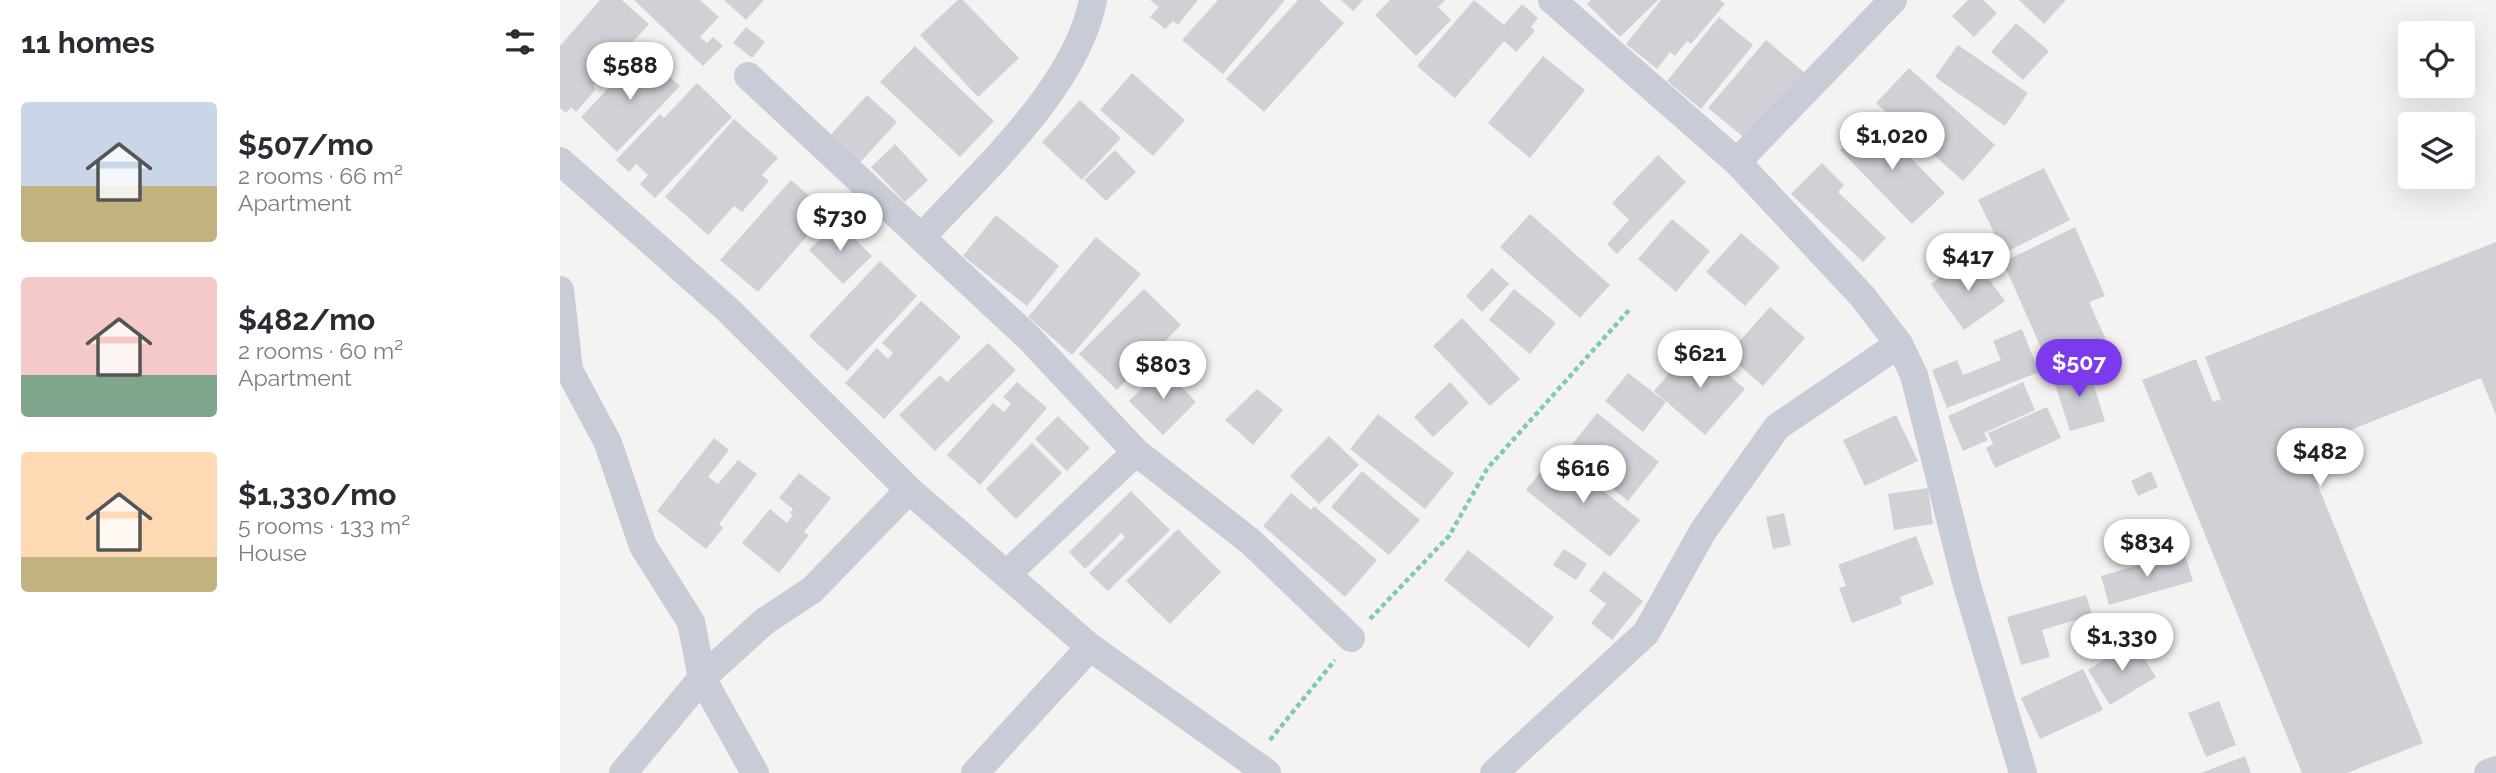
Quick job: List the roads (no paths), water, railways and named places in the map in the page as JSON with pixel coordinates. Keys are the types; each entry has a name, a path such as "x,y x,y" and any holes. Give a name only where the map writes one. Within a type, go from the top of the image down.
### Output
{"street":[{"path":"922,237 1048,98 1089,20 1093,0"},
{"path":"1552,0 1737,162 1863,297 1899,344 1914,375 1966,582 2023,773"},
{"path":"1737,162 1893,0"},
{"path":"748,76 1029,338 1136,452 1251,542 1351,639"},
{"path":"560,161 727,309 909,490 1090,647 1259,767"},
{"path":"560,290 569,370 608,443 643,546 691,622 702,678 755,773"},
{"path":"1494,773 1646,634 1703,531 1777,427 1899,344"},
{"path":"1007,574 1136,452"},
{"path":"624,773 702,678 765,621 812,590 909,490"},
{"path":"975,773 1090,647"},
{"path":"2488,773 2496,770"}]}
